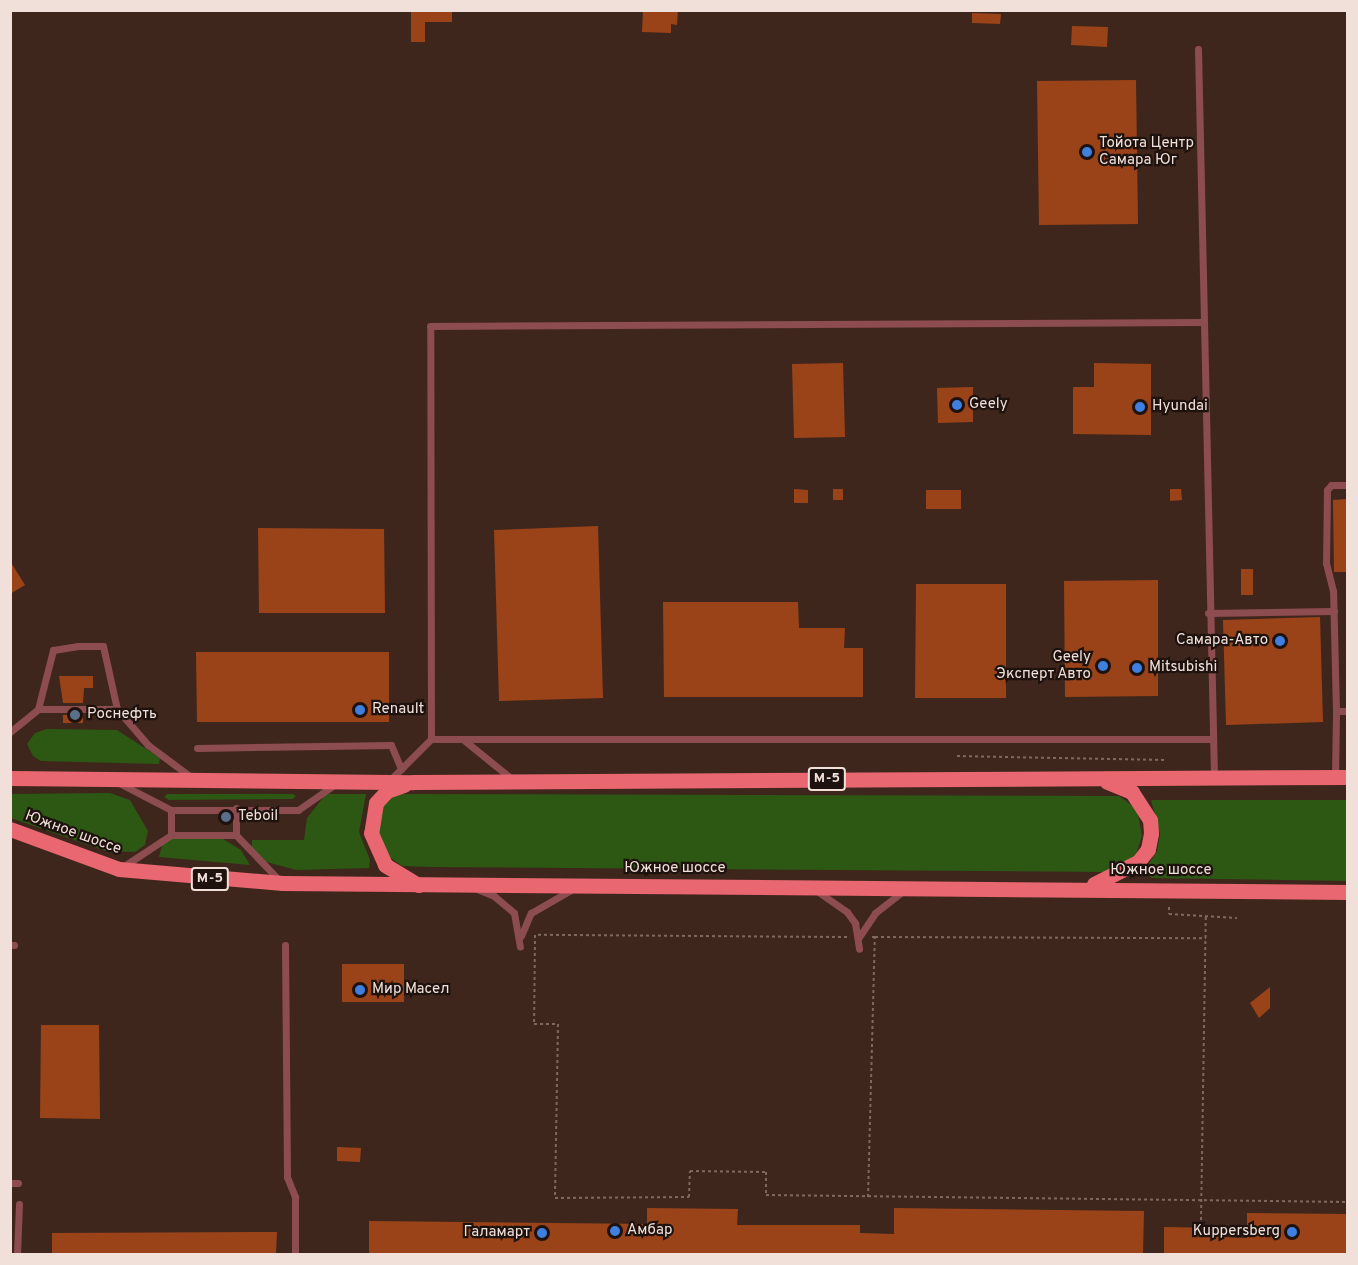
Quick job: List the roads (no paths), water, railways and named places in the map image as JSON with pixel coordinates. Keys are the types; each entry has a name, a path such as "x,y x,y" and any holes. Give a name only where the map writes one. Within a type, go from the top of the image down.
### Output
{"main road":[{"name":"М-5","path":"10,778 414,782 1341,777"},
{"path":"1080,889 1107,880 1138,862 1148,849 1151,833 1150,820 1132,792 1098,779"},
{"path":"414,782 387,792 376,803 371,833 385,865 417,885"},
{"name":"Южное шоссе","path":"10,829 119,869 282,883 1347,892"}],"lane":[{"path":"1198,49 1208,613 1214,776"},
{"path":"388,781 431,739 430,326 1202,322"},
{"path":"1341,777 1336,711 1334,611 1326,562 1327,490 1330,485 1347,485"},
{"path":"1208,613 1334,611"},
{"path":"10,732 38,709 53,650 78,646 104,646 117,709 148,745 196,781"},
{"path":"38,709 117,709"},
{"path":"1336,711 1347,711"},
{"path":"431,739 465,741 1212,739"},
{"path":"465,741 514,781"},
{"path":"198,748 391,746 401,769"},
{"path":"114,780 171,810 236,808 298,810 338,781"},
{"path":"236,808 237,835 282,883"},
{"path":"171,810 171,835"},
{"path":"10,834 53,845"},
{"path":"119,869 171,835 237,835"},
{"path":"469,886 510,909 518,920 520,946"},
{"path":"520,936 536,909 554,897 585,887"},
{"path":"812,888 847,912 859,937 859,949"},
{"path":"859,937 874,913 907,888"},
{"path":"285,945 287,1177 295,1197 295,1254"},
{"path":"17,1254 19,1204"}],"place":[{"name":"Тойота Центр Самара Юг","path":"1087,152"},
{"name":"Geely","path":"957,405"},
{"name":"Hyundai","path":"1140,407"},
{"name":"Самара-Авто","path":"1280,641"},
{"name":"Geely Эксперт Авто","path":"1103,666"},
{"name":"Mitsubishi","path":"1137,668"},
{"name":"Renault","path":"360,710"},
{"name":"Роснефть","path":"75,715"},
{"name":"Teboil","path":"226,817"},
{"name":"Мир Масел","path":"360,990"},
{"name":"Амбар","path":"615,1231"},
{"name":"Kuppersberg","path":"1292,1232"},
{"name":"Галамарт","path":"542,1233"}]}
